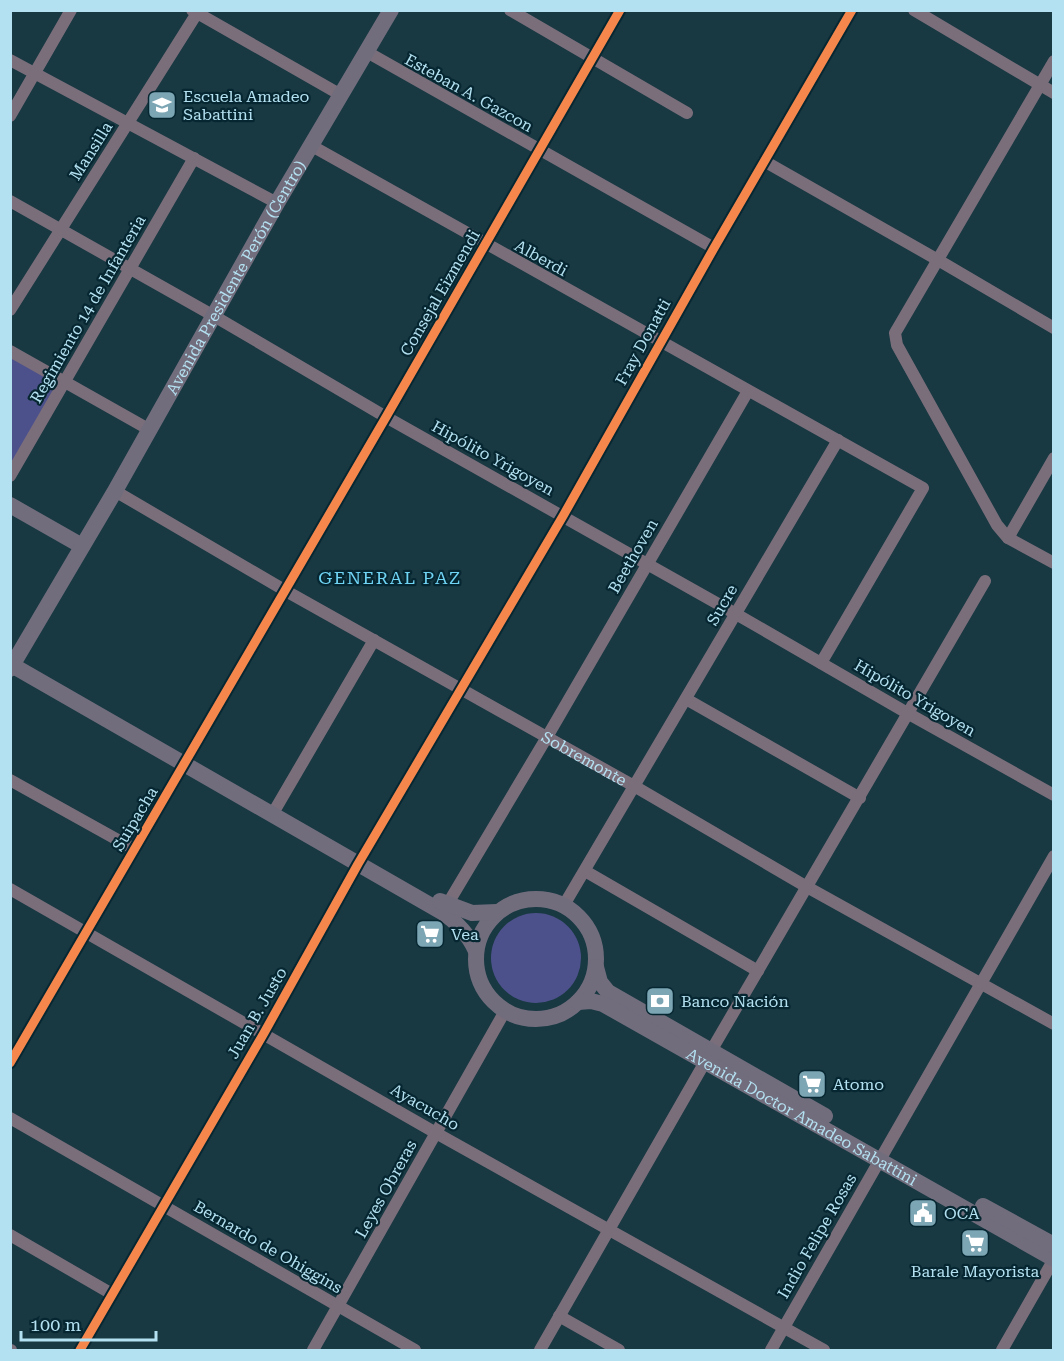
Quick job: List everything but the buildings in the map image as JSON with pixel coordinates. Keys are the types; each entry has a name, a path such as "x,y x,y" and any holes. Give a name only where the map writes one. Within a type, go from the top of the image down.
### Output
{"main road":[{"name":"Avenida Presidente Perón (Centro)","path":"13,664 391,10"},
{"path":"10,505 82,546"},
{"path":"13,664 360,860 447,904 472,913 497,912"},
{"path":"187,761 276,808 453,919 470,937 476,951"},
{"path":"529,898 547,899 564,904 579,916 590,931 596,949 596,967 590,986 578,1002 562,1014 543,1019 524,1018 505,1011 491,1000 481,986 476,969 476,951 479,936 497,912 512,903 529,898"},
{"name":"Avenida Doctor Amadeo Sabattini","path":"596,967 600,982 608,992 708,1057"},
{"name":"Avenida Doctor Amadeo Sabattini","path":"578,1002 591,1000 603,1004 708,1057 882,1155 1053,1245"},
{"name":"Avenida Doctor Amadeo Sabattini","path":"882,1155 1053,1259"}],"street":[{"path":"10,116 71,10"},
{"path":"510,10 687,113"},
{"name":"Consejal Eizmendi","path":"286,591 620,10"},
{"name":"Fray Donatti","path":"461,689 563,516 852,10"},
{"path":"914,10 1053,93"},
{"path":"196,12 341,95"},
{"name":"Mansilla","path":"10,310 196,12"},
{"name":"Esteban A. Gazcon","path":"367,52 714,248"},
{"path":"10,60 278,203"},
{"path":"1053,61 895,333 897,345 997,525 1008,538 1053,564"},
{"name":"Alberdi","path":"312,146 923,488 821,663"},
{"name":"Regimiento 14 de Infanteria","path":"10,476 194,158"},
{"path":"764,161 1053,328"},
{"name":"Hipólito Yrigoyen","path":"10,201 1053,795"},
{"path":"10,351 150,430"},
{"name":"Beethoven","path":"447,904 748,391"},
{"name":"Sucre","path":"634,786 838,440"},
{"path":"1008,538 1053,458"},
{"name":"Sobremonte","path":"115,491 286,591 1053,1024"},
{"path":"540,1350 984,581"},
{"name":"Suipacha","path":"10,1063 286,591"},
{"path":"276,808 374,640"},
{"name":"Juan B. Justo","path":"80,1350 264,1033 360,860 461,689"},
{"path":"686,699 860,798"},
{"path":"10,780 134,849"},
{"path":"564,904 634,786"},
{"name":"Indio Felipe Rosas","path":"771,1350 1053,856"},
{"path":"585,871 758,971"},
{"name":"Ayacucho","path":"10,889 436,1133 824,1350"},
{"name":"Leyes Obreras","path":"313,1350 505,1011"},
{"name":"Bernardo de Ohiggins","path":"10,1118 164,1205 338,1308 415,1350"},
{"path":"10,1235 112,1294"},
{"path":"1002,1350 1053,1259"},
{"path":"559,1316 619,1350"}],"shaded area":[{"path":"10,356 58,382 11,467"},
{"path":"536,913 553,917 568,926 577,941 581,958 577,975 568,990 553,999 536,1003 519,999 504,990 495,975 491,958 495,941 504,926 519,917"}],"cycle path":[{"path":"10,1063 620,10"},
{"path":"80,1350 264,1033 358,864 563,516 852,10"}],"place":[{"name":"Escuela Amadeo Sabattini","path":"162,105"},
{"name":"Vea","path":"430,934"},
{"name":"Banco Nación","path":"660,1001"},
{"name":"Atomo","path":"812,1084"},
{"name":"OCA","path":"923,1213"},
{"name":"Barale Mayorista","path":"975,1243"}],"district":[{"name":"GENERAL PAZ","path":"390,577"}]}
